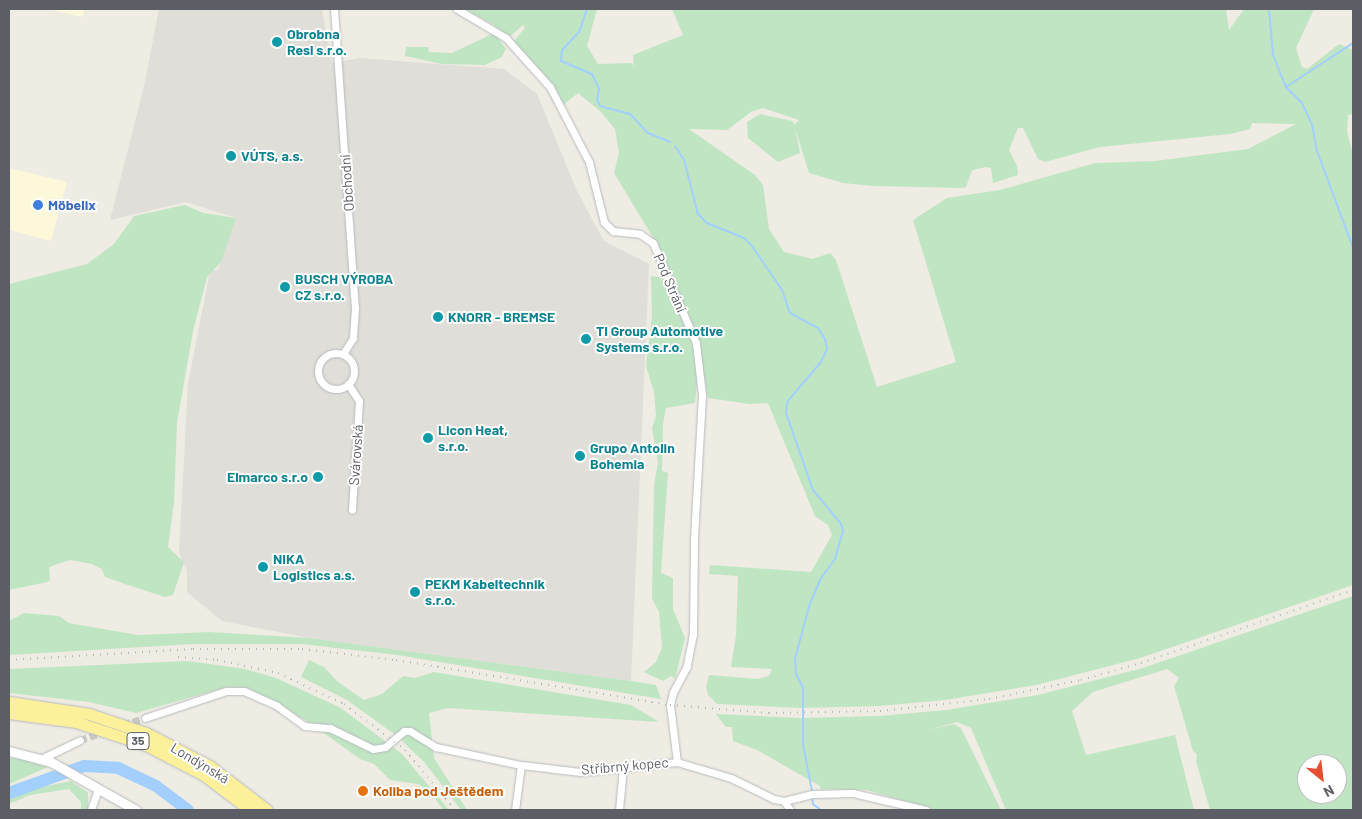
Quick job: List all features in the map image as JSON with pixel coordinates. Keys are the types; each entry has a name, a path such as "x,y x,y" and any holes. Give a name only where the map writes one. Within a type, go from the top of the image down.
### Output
{"highway":[{"name":"Londýnská","path":"9,702 89,714 146,733 210,766 267,810"},
{"name":"Londýnská","path":"9,713 76,722 146,745 190,766 250,810"}],"street":[{"name":"Obchodní","path":"334,9 355,308 353,338 344,354"},
{"name":"Pod Strání","path":"456,9 506,38 550,87 589,162 604,222 613,231 640,234 653,243 696,343 702,394 694,538 693,634 687,666 673,692 670,705 677,762"},
{"path":"344,354 354,370 348,384 329,387 319,372 322,360 328,355 344,354"},
{"name":"Svárovská","path":"348,384 359,401 352,510"},
{"name":"Stříbrný kopec","path":"145,718 226,691 244,690 277,706 305,726 330,728 373,749 385,747 404,731 410,731 436,747 521,766 581,772 677,762 698,767 784,801"},
{"path":"43,758 80,740"},
{"path":"9,751 43,758 136,810"},
{"path":"515,810 521,766"},
{"path":"619,810 623,767"},
{"path":"91,810 98,788"},
{"path":"790,810 784,801 813,794 853,793 926,810"}],"shaded area":[{"path":"47,9 84,9 83,17"},
{"path":"159,9 322,9 332,63 359,58 504,69 537,94 577,191 604,241 649,264 631,681 309,638 222,621 187,592 187,571 179,553 188,384 210,271 218,270 236,218 186,202 110,220 144,86"},
{"path":"9,168 67,182 51,241 9,230"}],"green space":[{"path":"463,9 597,9 587,46 598,64 632,63 634,66 633,55 683,35 672,9 1226,9 1229,30 1244,9 1314,9 1296,48 1302,67 1307,69 1339,44 1353,50 1353,114 1348,115 1347,131 1353,155 1353,585 1140,658 1036,685 945,700 880,706 800,708 717,704 708,695 706,686 709,675 758,679 769,676 772,669 731,667 736,635 738,576 709,574 710,565 811,572 832,535 828,525 815,516 768,403 749,404 708,398 697,339 664,256 614,173 619,153 615,129 601,112 578,93 563,105 513,42 525,28 523,25 508,38 493,24","holes":["763,108 799,120 794,125 793,121 760,114 747,122 748,138 778,162 800,153 795,128 809,173 843,183 873,186 962,188 966,187 972,170 986,167 991,168 993,183 1018,175 1017,166 1009,150 1018,128 1023,128 1038,159 1045,162 1100,147 1230,134 1250,129 1252,123 1296,124 1248,149 1155,161 1095,163 1000,190 947,198 913,220 956,362 877,387 836,260 830,253 813,259 784,252 769,229 763,185 755,175 689,129 727,130 751,112"]},
{"path":"494,33 506,49 502,57 485,65 442,64 405,56 406,47 428,47 429,52 452,53"},
{"path":"185,205 203,213 236,218 221,262 207,277 193,331 177,423 174,502 168,547 184,562 173,595 165,597 125,584 105,577 102,569 92,564 70,560 49,567 50,580 47,582 9,590 9,284 87,264 114,244 134,216"},
{"path":"651,276 665,278 684,320 694,352 697,381 695,403 666,408 663,424 662,471 668,473 661,573 673,578 673,609 685,638 675,679 671,676 663,681 644,672 656,662 662,648 659,612 652,598 654,485 658,462 652,428 656,416 654,392 646,366 652,316"},
{"path":"1353,596 1353,810 1210,810 1196,761 1197,754 1193,751 1174,686 1179,678 1167,669 1093,692 1072,711 1086,755 1175,735 1194,810 1006,810 971,728 957,722 929,730 954,724 961,728 1001,810 935,810 867,790 821,789 820,786 757,750 733,741 732,727 726,727 716,714 800,718 880,716 946,710 1038,695 1143,668"},
{"path":"24,613 59,616 69,623 138,635 209,632 309,638 631,681 656,685 661,699 397,655 302,644 193,644 9,655 9,621"},
{"path":"309,660 324,667 338,682 364,700 382,694 403,676 415,678 434,672 631,705 659,722 448,708 429,713 434,758 467,810 461,810 425,763 397,736 347,700 301,677"},
{"path":"188,661 245,669 276,678 341,708 402,754 449,810 443,810 431,792 418,784 390,780 374,764 360,759 307,721 248,688 227,687 136,713 89,702 9,693 9,669"},
{"path":"9,758 21,759 48,767 9,784"},
{"path":"71,781 88,793 88,810 81,810 81,802 69,789 30,795 9,804 9,798 19,792"}],"waterway":[{"path":"587,9 579,32 562,50 561,61 592,74 599,89 597,100 600,106 630,114 648,133 670,142"},
{"path":"1269,9 1273,55 1286,87 1302,103 1312,124 1317,151 1353,248"},
{"path":"1286,87 1353,43"},
{"path":"675,146 684,160 698,214 707,223 744,238 752,246 782,290 790,313 818,328 825,339 827,349 821,362 787,402 786,413 813,490 841,524 843,531 835,559 820,580 810,603 795,659 796,674 803,688 803,744 812,791"},
{"path":"9,793 84,766 118,768 156,786 188,810"},
{"path":"812,797 813,804 821,810"}],"tunnel":[{"path":"123,725 145,718"},
{"path":"80,740 104,732"}],"railway":[{"path":"9,660 193,649 302,649 396,660 670,705 769,713 880,711 989,699 1081,680 1141,663 1353,590"},
{"path":"178,657 217,660 278,673 344,704 405,750 455,810"}],"place":[{"name":"Obrobna Resl s.r.o.","path":"277,42"},
{"name":"VÚTS, a.s.","path":"231,156"},
{"name":"Möbelix","path":"38,205"},
{"name":"BUSCH VÝROBA CZ s.r.o.","path":"285,287"},
{"name":"KNORR - BREMSE","path":"438,317"},
{"name":"TI Group Automotive Systems s.r.o.","path":"586,339"},
{"name":"Licon Heat, s.r.o.","path":"428,438"},
{"name":"Grupo Antolin Bohemia","path":"580,456"},
{"name":"Elmarco s.r.o","path":"318,477"},
{"name":"NIKA Logistics a.s.","path":"263,567"},
{"name":"PEKM Kabeltechnik s.r.o.","path":"415,592"},
{"name":"Koliba pod Ještědem","path":"363,791"}]}
